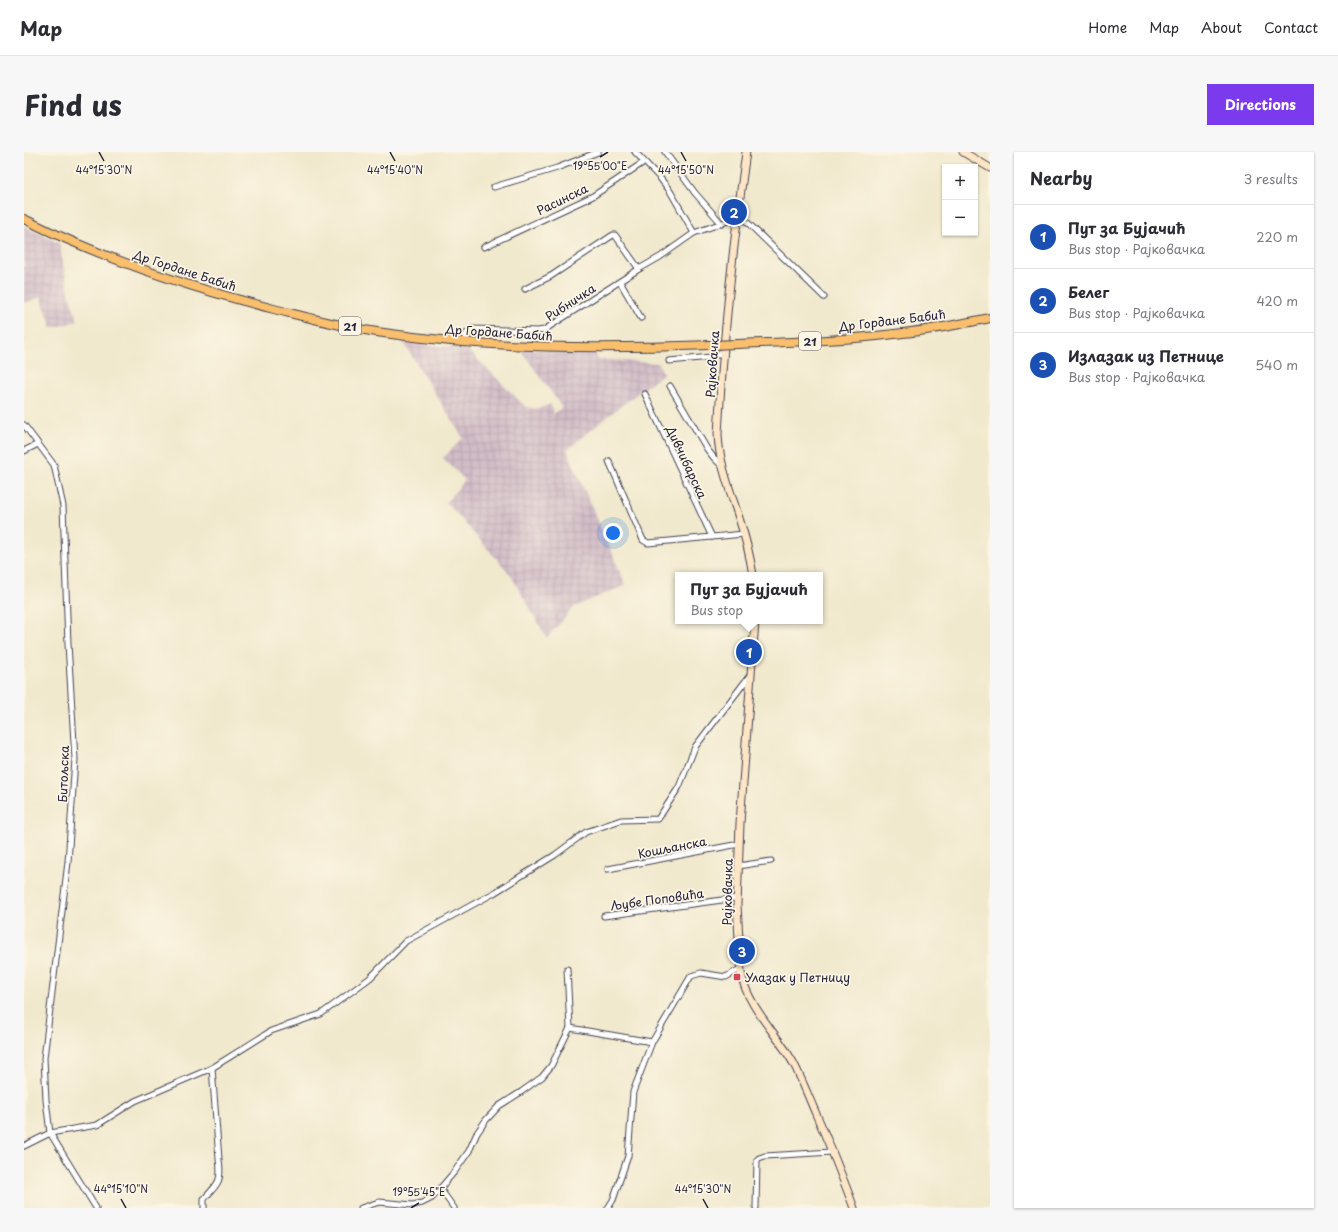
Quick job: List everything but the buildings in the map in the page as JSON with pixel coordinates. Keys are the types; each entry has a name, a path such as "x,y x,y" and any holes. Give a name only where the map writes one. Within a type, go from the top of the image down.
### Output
{"main road":[{"name":"Рајковачка","path":"746,152 736,218 718,434 723,467 744,534 752,572"},
{"path":"963,152 990,168"},
{"name":"Др Гордане Бабић","path":"24,219 59,236 114,259 151,273 236,300 382,333 464,342 575,348 738,344 824,340 901,334 947,327 990,318"},
{"name":"Рајковачка","path":"755,624 742,784 738,866 737,898 740,969 749,999 773,1032 795,1067 832,1152 854,1208"}],"street":[{"path":"494,187 557,168 598,152"},
{"path":"635,152 655,172 670,192 694,233"},
{"path":"665,152 695,193 722,224"},
{"name":"Расинска","path":"484,247 592,196 644,162"},
{"path":"736,218 745,220 824,297"},
{"name":"Рибничка","path":"464,342 466,334 472,330 544,330 660,257 694,233 736,218"},
{"path":"525,288 551,276 613,235 616,235 639,269"},
{"path":"620,282 641,318"},
{"path":"669,361 711,357 724,352"},
{"path":"670,386 707,449 723,467"},
{"name":"Дивчибарска","path":"645,394 712,537"},
{"name":"Битољска","path":"24,426 54,465 63,506 68,644 75,759 68,862 44,1058 46,1100 50,1133"},
{"path":"24,451 38,444"},
{"path":"609,461 643,540 648,543 744,534"},
{"path":"24,1146 50,1133 97,1125 135,1101 212,1068 272,1031 321,1014 370,978 406,941 494,893 555,855 586,832 621,820 658,819 679,787 695,747 752,673"},
{"name":"Кошљанска","path":"608,869 739,844"},
{"path":"738,866 771,861"},
{"name":"Љубе Поповића","path":"604,916 737,898"},
{"path":"361,1208 379,1202 413,1205 422,1203 432,1198 441,1190 468,1152 477,1133 498,1106 522,1092 542,1077 551,1066 570,1028 567,969"},
{"path":"608,1208 613,1200 628,1156 633,1092 652,1042 691,976 701,973 726,977 740,969"},
{"path":"570,1028 652,1042"},
{"path":"204,1208 204,1199 218,1183 221,1172 212,1068"},
{"path":"50,1133 96,1208"},
{"path":"756,1208 757,1160 759,1158 765,1156 832,1152"},
{"path":"441,1190 454,1208"}],"shaded area":[{"path":"24,226 59,243 69,293 78,321 52,328 41,297 24,303"},
{"path":"403,342 467,349 526,407 537,409 551,404 553,414 562,407 519,348 596,353 597,359 657,363 664,373 567,450 626,585 574,607 547,638 510,574 446,502 465,480 443,458 463,438"}],"place":[{"name":"Белег","path":"734,212"},
{"name":"Пут за Бујачић","path":"749,652"},
{"name":"Излазак из Петнице","path":"742,951"},
{"name":"Улазак у Петницу","path":"737,977"}]}
